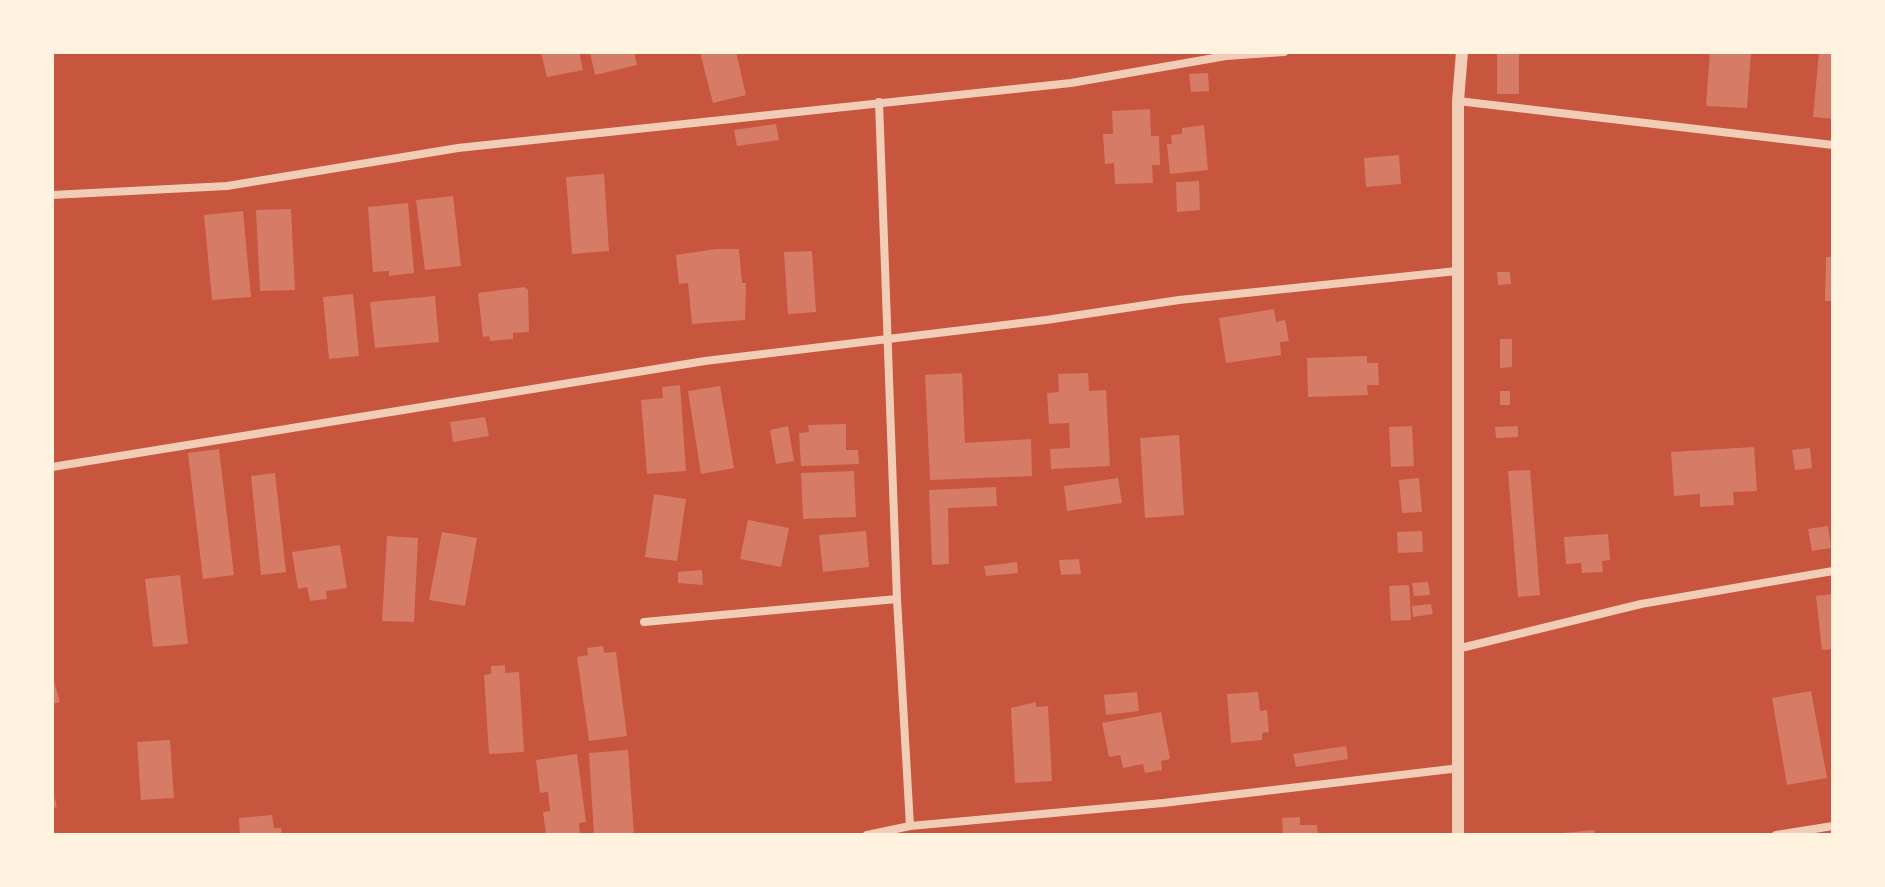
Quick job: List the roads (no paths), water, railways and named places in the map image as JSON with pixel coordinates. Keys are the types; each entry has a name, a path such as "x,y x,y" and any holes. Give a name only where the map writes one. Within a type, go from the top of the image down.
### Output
{"street":[{"path":"52,195 227,186 458,148 1071,83 1226,56 1284,52"},
{"path":"1458,835 1461,648 1457,271 1458,101 1462,52"},
{"path":"1458,101 1833,145"},
{"path":"879,102 885,339 910,826"},
{"path":"52,467 705,361 1046,320 1179,300 1457,271"},
{"path":"1461,648 1641,604 1833,571"},
{"path":"644,622 897,599"},
{"path":"867,835 910,826 1163,803 1460,768"},
{"path":"1776,835 1833,826"}]}
